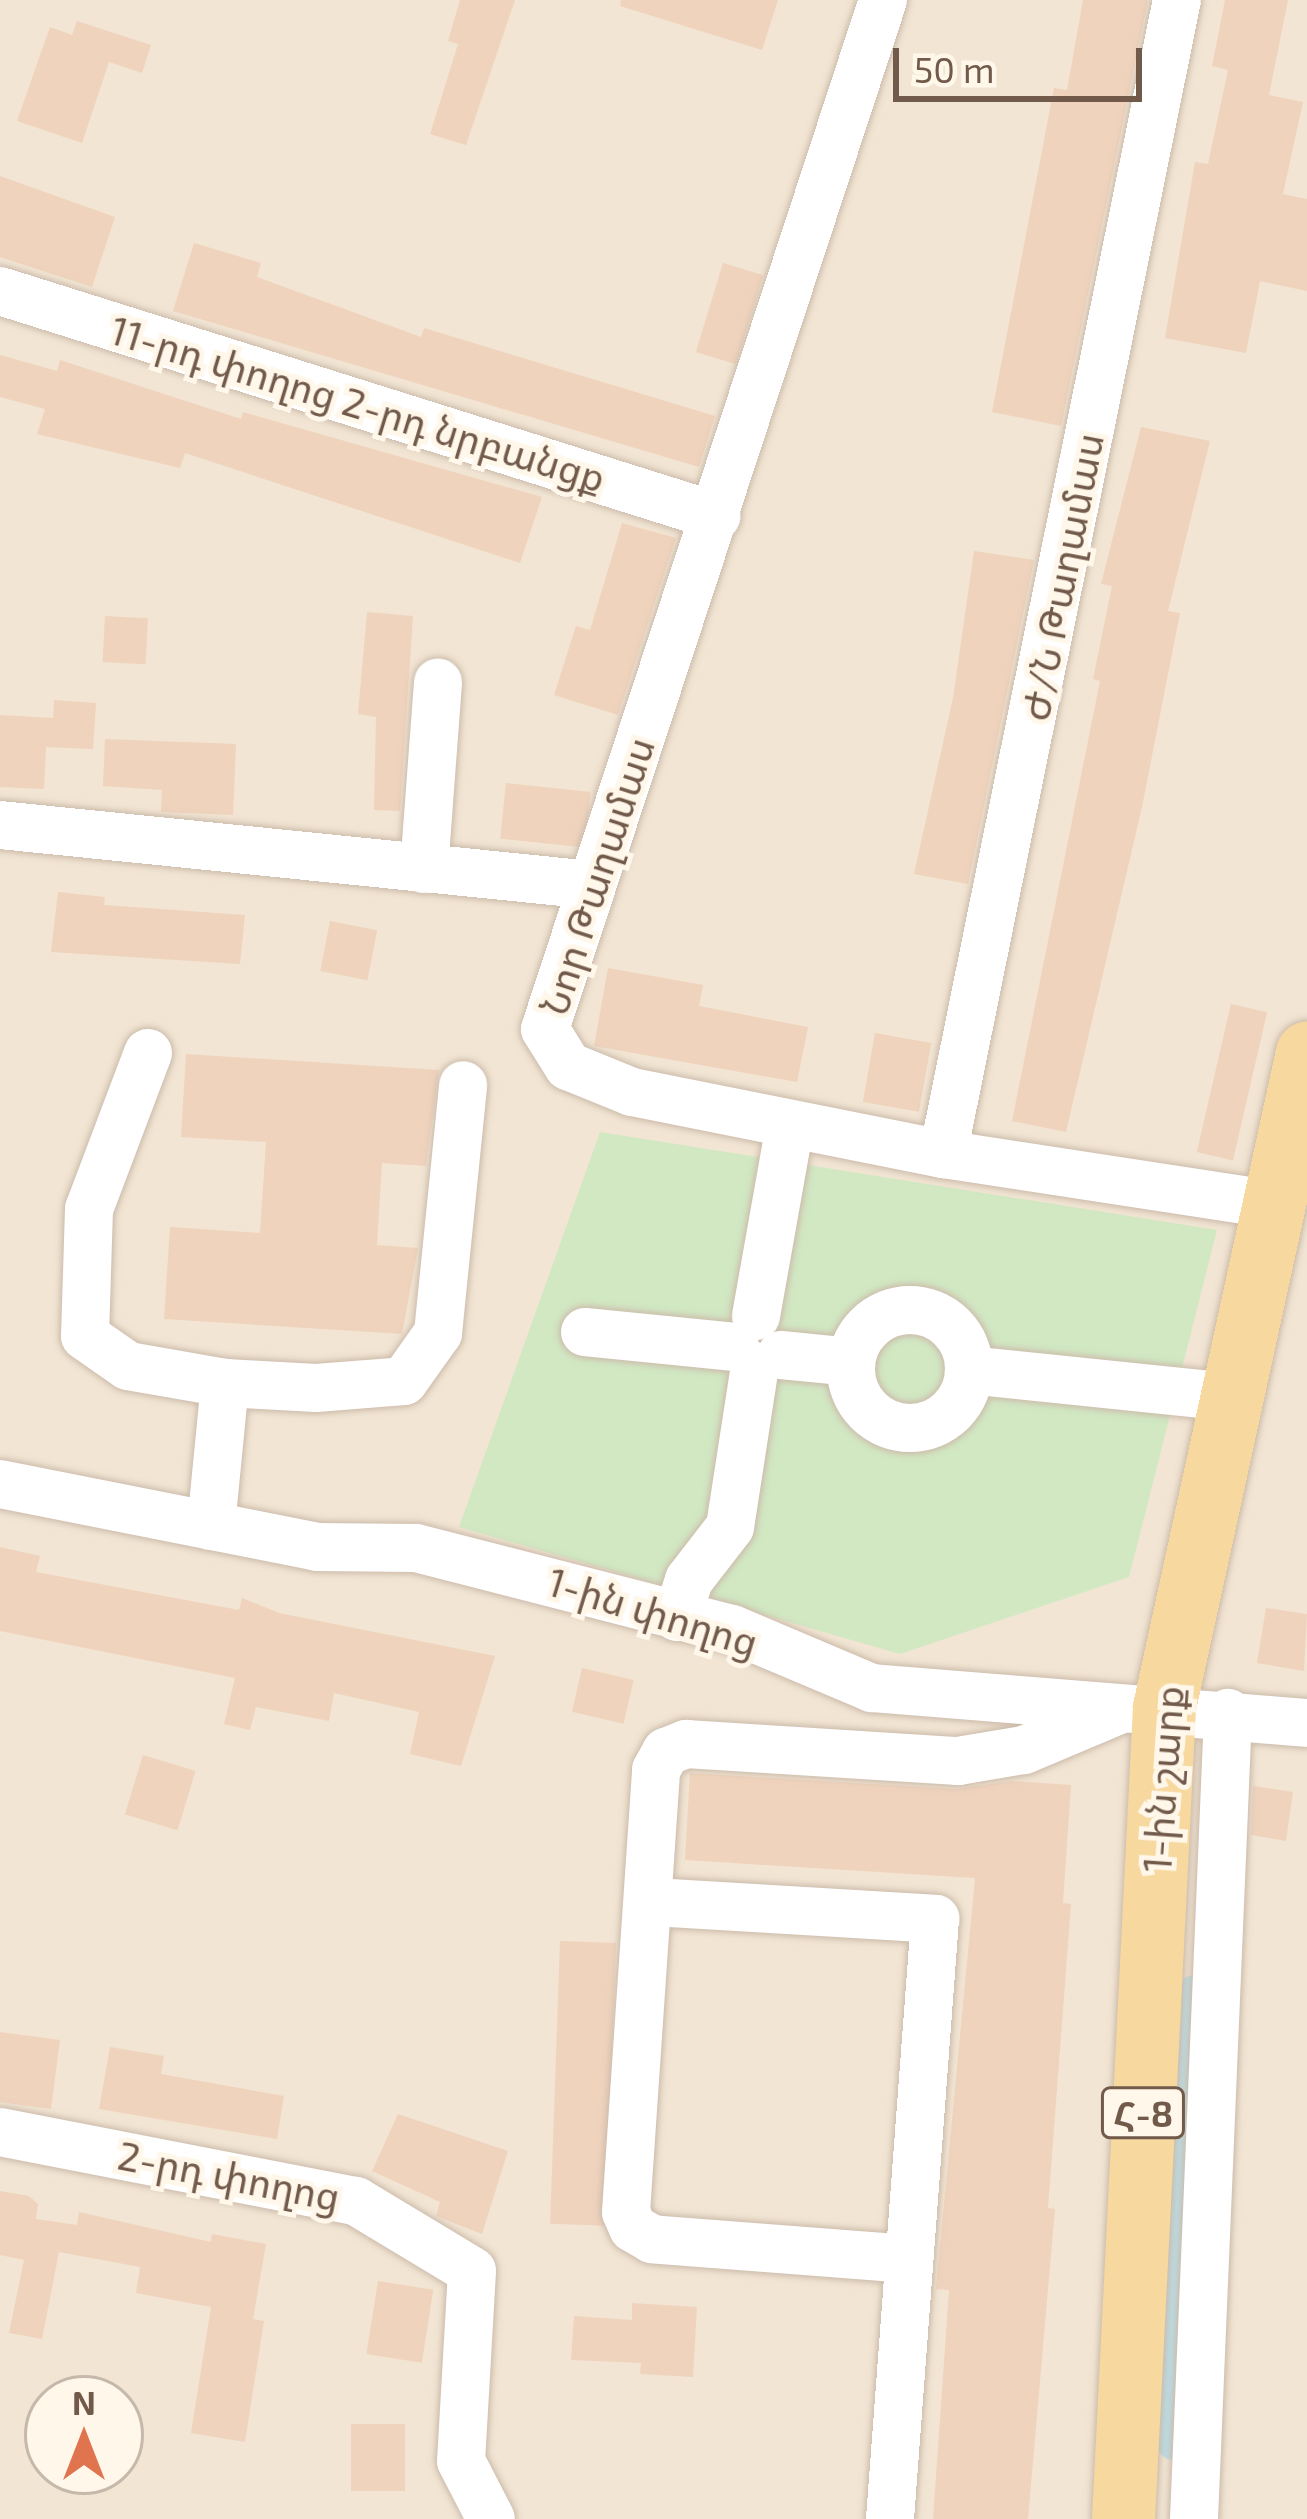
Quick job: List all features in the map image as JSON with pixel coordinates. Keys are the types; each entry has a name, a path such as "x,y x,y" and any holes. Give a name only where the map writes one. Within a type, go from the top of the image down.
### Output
{"main road":[{"name":"1-ին շարք","path":"1123,2519 1152,1944 1148,1706 1230,1397 1307,1052"}],"street":[{"name":"Նոր Թաղամաս","path":"884,0 544,1029 568,1066 632,1092 943,1154 1271,1204"},
{"name":"Ժ/Ն Թաղամաս","path":"943,1154 1177,0"},
{"name":"11-րդ փողոց 2-րդ նրբանցք","path":"0,291 716,516"},
{"path":"424,869 438,683"},
{"path":"0,825 592,885"},
{"path":"148,1053 89,1209 85,1336 128,1366 225,1384 316,1388 404,1381 438,1333 463,1085"},
{"path":"677,1617 689,1580 730,1527 790,1126"},
{"path":"923,1311 957,1332 969,1370 966,1388 943,1418 906,1428 887,1424 859,1399 850,1362 868,1327 884,1315 923,1311"},
{"path":"585,1332 757,1346 850,1362"},
{"path":"969,1370 1230,1397"},
{"path":"211,1526 225,1384"},
{"name":"1-ին փողոց","path":"0,1484 317,1547 416,1548 732,1629 872,1688 1148,1706 1307,1723"},
{"path":"909,2259 652,2239 633,2228 626,2212 652,1902 656,1770 666,1753 686,1744 958,1761 1024,1750 1148,1706"},
{"path":"1194,2519 1206,2107 1228,1713"},
{"path":"652,1902 935,1919 890,2519"},
{"path":"1152,1944 1215,1947"},
{"path":"1144,2108 1206,2107"},
{"name":"2-րդ փողոց","path":"0,2132 356,2201 472,2271 461,2461 491,2519"}],"shaded area":[{"path":"0,0 1307,0 1307,2519 0,2519"}],"green space":[{"path":"600,1132 1217,1230 1129,1577 900,1654 459,1527"}],"building":[{"path":"460,0 515,0 466,145 430,134 458,44 448,41"},
{"path":"621,0 778,0 762,50 620,6"},
{"path":"1083,0 1148,0 1061,426 992,412 1054,88 1067,90"},
{"path":"1225,0 1288,0 1269,95 1303,102 1283,194 1307,199 1307,291 1260,281 1246,353 1165,338 1195,162 1208,164 1228,70 1212,66"},
{"path":"77,21 151,45 142,73 109,62 82,143 17,121 50,27 72,35"},
{"path":"0,176 115,217 92,287 0,257"},
{"path":"194,243 261,263 257,277 421,337 424,328 715,416 699,467 173,311"},
{"path":"723,263 763,275 736,364 696,352"},
{"path":"0,355 57,371 60,360 241,419 243,412 542,497 520,563 185,453 180,468 37,434 45,409 0,397"},
{"path":"1141,427 1210,441 1168,611 1180,613 1142,807 1066,1132 1012,1121 1100,681 1093,679 1112,586 1101,584"},
{"path":"622,523 676,538 618,715 554,695 576,626 590,630"},
{"path":"974,551 1034,560 968,884 914,874 953,698"},
{"path":"367,612 413,616 400,811 374,810 376,717 358,714"},
{"path":"105,616 148,618 146,664 103,662"},
{"path":"54,700 96,703 93,749 46,747 44,789 0,787 0,715 53,718"},
{"path":"105,739 236,744 233,815 161,812 162,790 103,786"},
{"path":"506,783 591,792 585,848 500,839"},
{"path":"58,892 105,897 104,905 245,915 240,964 51,952"},
{"path":"330,921 377,930 367,980 320,971"},
{"path":"608,968 703,985 699,1006 808,1027 797,1082 594,1046"},
{"path":"1231,1004 1267,1012 1233,1160 1197,1152"},
{"path":"875,1033 931,1043 919,1112 863,1102"},
{"path":"186,1054 439,1070 426,1166 382,1163 377,1245 418,1248 402,1334 164,1319 170,1227 260,1233 266,1142 181,1137"},
{"path":"0,1547 40,1556 36,1572 239,1610 242,1598 279,1613 495,1656 461,1766 410,1754 419,1712 334,1693 329,1721 256,1707 250,1730 224,1724 235,1678 0,1631"},
{"path":"1266,1608 1307,1614 1304,1671 1257,1663"},
{"path":"582,1668 634,1680 624,1724 572,1712"},
{"path":"143,1755 196,1771 177,1830 125,1814"},
{"path":"690,1773 956,1789 1012,1781 1071,1785 1063,1903 1071,1904 1048,2208 1055,2209 1028,2519 933,2519 949,2290 936,2289 975,1878 685,1860"},
{"path":"1253,1786 1293,1792 1286,1841 1251,1835"},
{"path":"560,1941 616,1943 606,2226 550,2224"},
{"path":"0,2032 60,2040 51,2109 0,2102"},
{"path":"110,2047 164,2056 161,2074 284,2096 277,2139 99,2109"},
{"path":"398,2114 508,2151 482,2234 436,2216 440,2202 372,2171"},
{"path":"0,2191 29,2196 38,2204 36,2219 77,2225 79,2212 211,2242 212,2234 266,2244 253,2319 264,2321 245,2442 191,2433 211,2307 136,2293 140,2267 59,2252 42,2339 9,2333 24,2260 0,2255"},
{"path":"378,2281 433,2290 422,2363 366,2354"},
{"path":"632,2303 697,2307 693,2377 640,2374 641,2363 571,2360 574,2316 632,2320"},
{"path":"351,2424 405,2424 405,2491 351,2491"}],"waterway":[{"path":"1185,2094 1194,1993"},
{"path":"1174,2442 1183,2128"}]}
